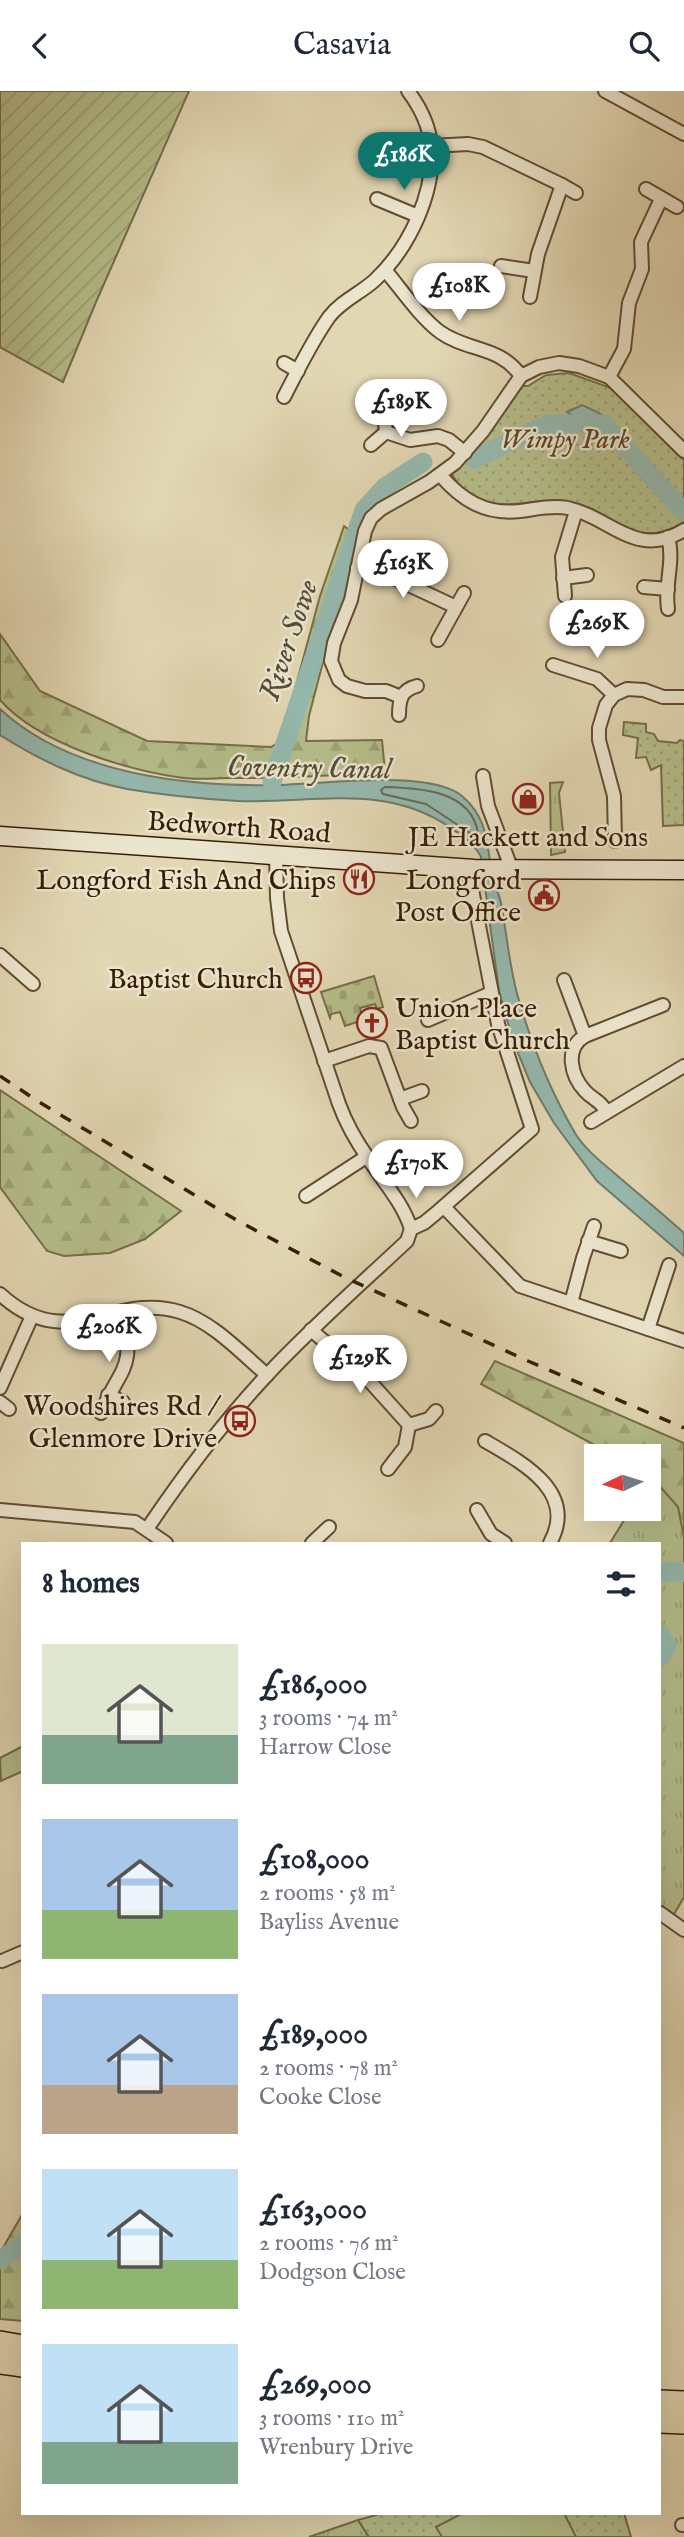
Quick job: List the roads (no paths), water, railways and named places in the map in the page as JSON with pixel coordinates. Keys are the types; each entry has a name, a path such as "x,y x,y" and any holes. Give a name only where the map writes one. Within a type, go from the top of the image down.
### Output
{"highway":[{"path":"0,2341 21,2340"},
{"path":"0,2341 21,2346"},
{"path":"0,2362 21,2365"},
{"path":"661,2420 673,2406"}],"main road":[{"name":"Bedworth Road","path":"0,836 471,869 684,870"}],"street":[{"path":"285,397 329,317 385,270 399,252 418,216 427,185 431,146 420,107 408,91"},
{"path":"605,91 684,134"},
{"path":"431,146 468,144 483,147 576,193"},
{"path":"530,297 538,254 562,185"},
{"path":"646,189 677,207"},
{"path":"377,199 418,216"},
{"path":"609,377 624,349 629,303 642,269 641,242 661,199"},
{"path":"501,266 534,271"},
{"path":"385,270 441,332 463,343 495,353 512,364 521,376"},
{"path":"284,363 298,371"},
{"path":"401,697 386,691 365,691 347,686 333,671 331,653 351,600 361,541 371,519 390,502 440,475 464,453 521,376 539,367 559,363 579,366 609,377 684,451"},
{"path":"384,415 386,432"},
{"path":"386,432 410,440 438,436 449,440 464,453"},
{"path":"371,445 386,432"},
{"path":"440,475 463,498 486,509 507,512 554,507 576,511 628,536 650,540 668,537 684,530"},
{"path":"565,596 562,558 576,511"},
{"path":"668,537 672,557 668,609"},
{"path":"357,568 372,569 388,575 456,607"},
{"path":"564,579 587,575"},
{"path":"644,587 668,589"},
{"path":"438,640 464,593"},
{"path":"553,665 597,679 614,695"},
{"path":"400,715 401,697 406,691 417,687"},
{"path":"615,841 614,796 599,740 602,715 614,695 627,689 636,688 663,698 684,698"},
{"path":"483,776 488,806 508,870"},
{"path":"147,1529 201,1451 267,1375 407,1241 411,1229 388,1186 366,1157 345,1118 324,1061 281,931 276,854"},
{"path":"411,1229 424,1223 444,1207 532,1129 498,1024 471,869"},
{"path":"0,955 33,984"},
{"path":"564,980 585,1036"},
{"path":"428,1020 491,993"},
{"path":"606,1111 598,1099 584,1090 572,1066 573,1048 579,1039 585,1036 663,1005"},
{"path":"324,1061 369,1046 378,1046 411,1121"},
{"path":"591,1122 684,1066"},
{"path":"400,1099 422,1091"},
{"path":"306,1196 366,1157"},
{"path":"444,1207 516,1283 684,1341"},
{"path":"571,1303 594,1226"},
{"path":"588,1241 621,1251"},
{"path":"648,1329 670,1265"},
{"path":"0,1294 11,1305 32,1315 62,1322 84,1321 150,1308 187,1315 209,1327 267,1375"},
{"path":"101,1413 128,1361 129,1346 122,1312"},
{"path":"0,1388 32,1315"},
{"path":"311,1330 363,1375 409,1425"},
{"path":"108,1395 123,1402"},
{"path":"409,1425 429,1419 436,1411"},
{"path":"388,1469 405,1447 409,1425"},
{"path":"485,1441 517,1460 537,1476 552,1494 556,1502 558,1522 550,1542"},
{"path":"0,1510 127,1521 147,1529 165,1542"},
{"path":"477,1510 491,1534 503,1542"},
{"path":"313,1542 329,1527"},
{"path":"661,1914 680,1927"},
{"path":"2,1961 21,1953"}],"water":[{"path":"582,405 607,418 620,443 567,412"},
{"path":"0,709 29,731 61,749 96,763 132,772 170,779 244,785 401,780 447,788 462,796 478,814 482,824 501,903 518,997 535,1049 558,1101 579,1140 684,1233 684,1256 597,1181 554,1123 530,1082 513,1041 499,991 481,857 464,837 426,814 374,800 348,798 238,801 168,795 110,785 61,768 0,735"}],"waterway":[{"name":"River Sowe","path":"474,459 549,424 604,424 684,512"},
{"name":"River Sowe","path":"272,782 364,510 385,487 423,462"},
{"name":"River Sowe","path":"661,1572 684,1572"},
{"name":"River Sowe","path":"661,1637 667,1646 661,1655"},
{"name":"River Sowe","path":"0,2260 21,2245"}],"railway":[{"path":"0,1076 238,1221 344,1277 684,1428"}],"place":[{"name":"JE Hackett and Sons","path":"528,799"},
{"name":"Longford Fish And Chips","path":"359,879"},
{"name":"Longford Post Office","path":"544,895"},
{"name":"Baptist Church","path":"306,978"},
{"name":"Union Place Baptist Church","path":"372,1023"},
{"name":"Woodshires Rd / Glenmore Drive","path":"240,1421"}],"park label":[{"name":"Wimpy Park","path":"565,438"}],"water label":[{"name":"Coventry Canal","path":"309,767"}]}
